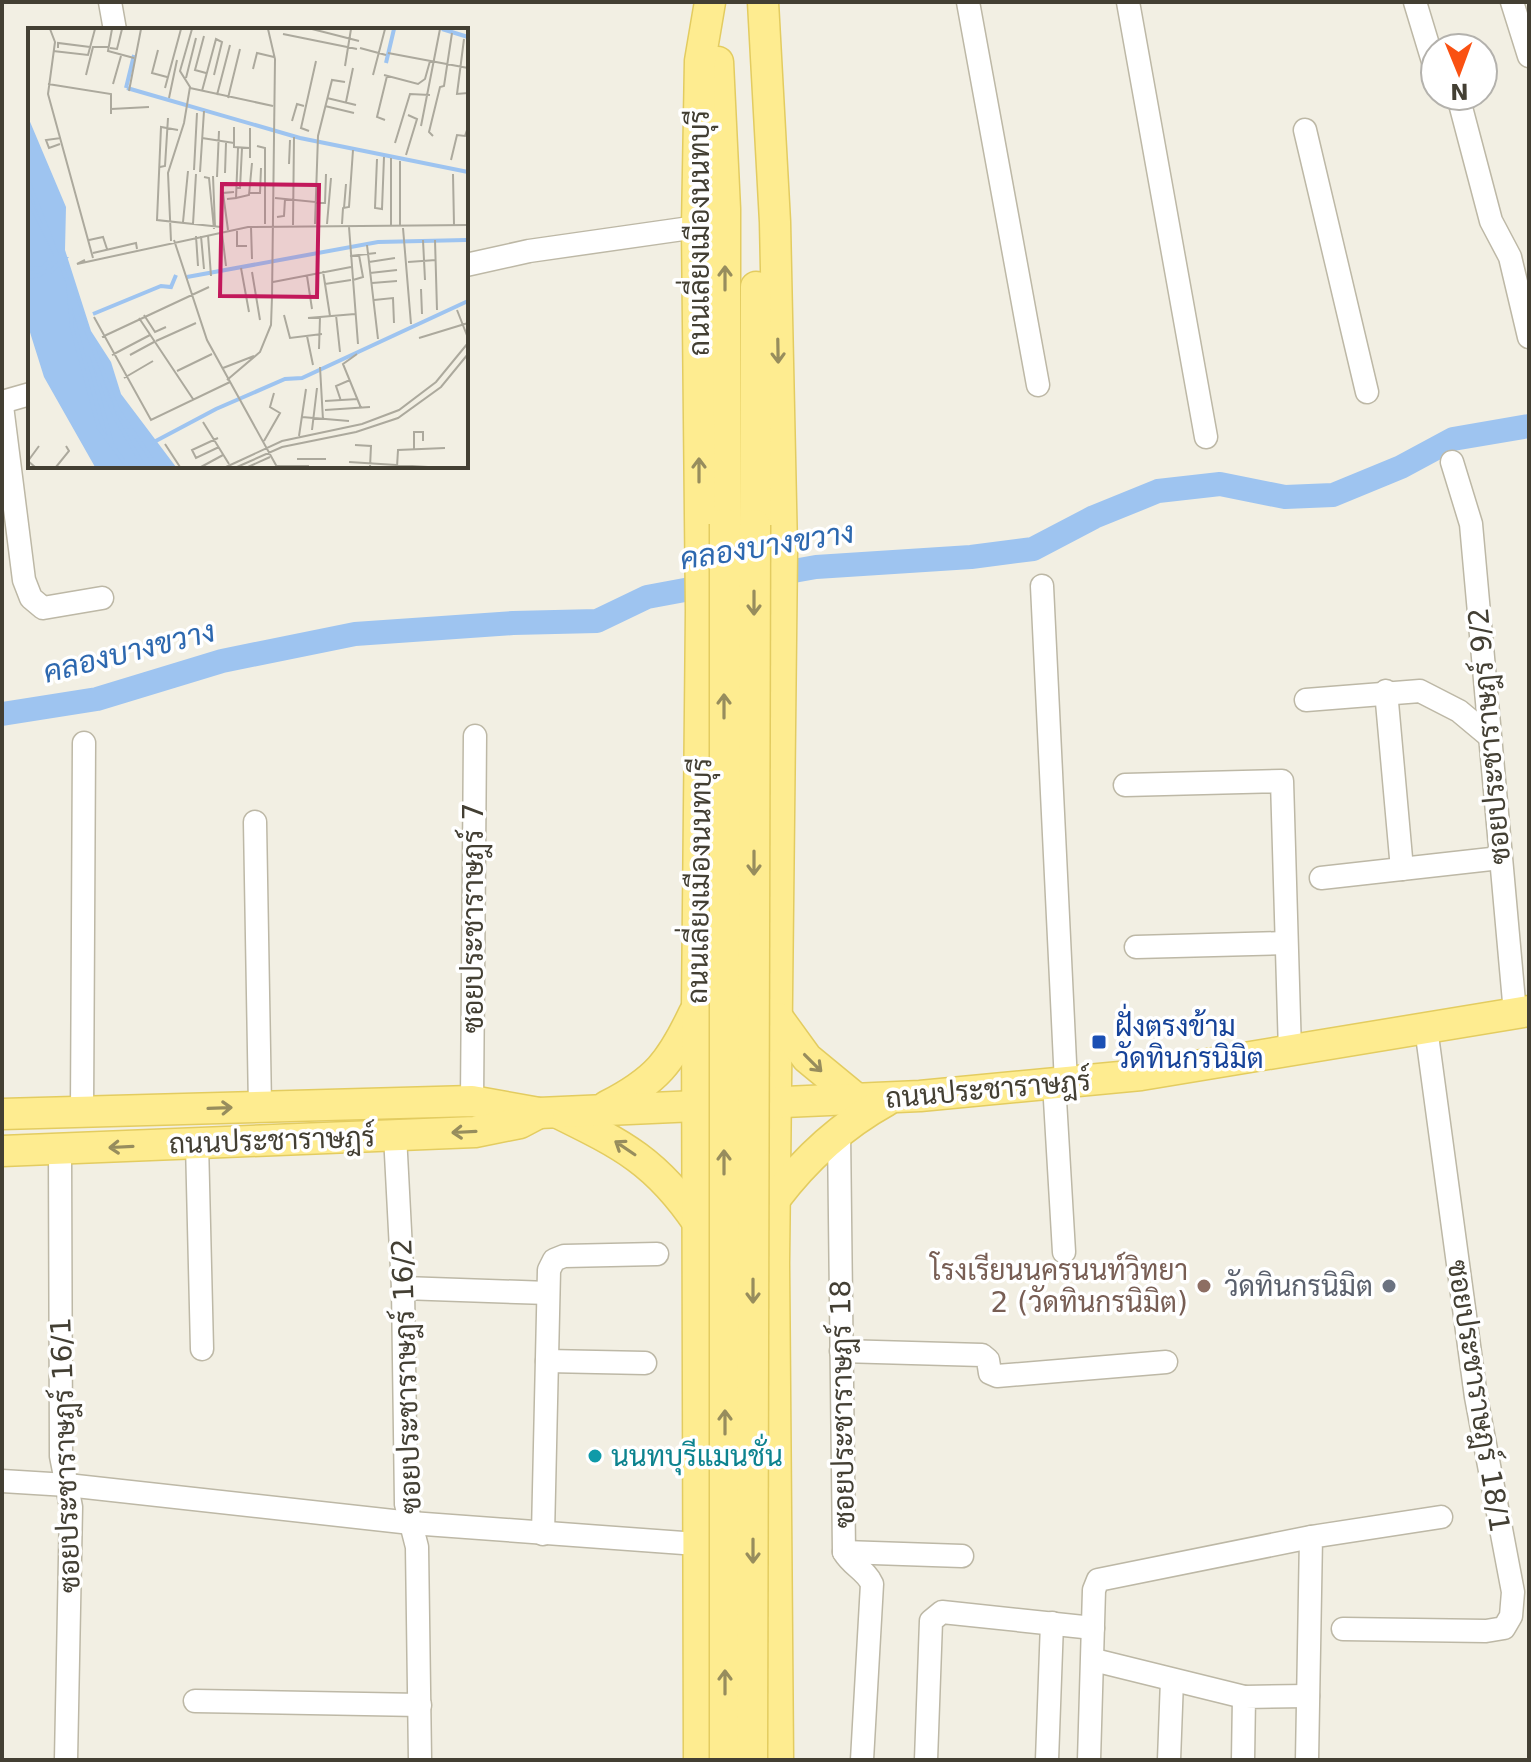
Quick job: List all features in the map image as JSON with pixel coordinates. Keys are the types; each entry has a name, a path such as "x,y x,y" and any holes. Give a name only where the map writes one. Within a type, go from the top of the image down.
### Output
{"main road":[{"name":"ถนนเลี่ยงเมืองนนทบุรี","path":"699,1760 697,1008 701,611 697,227 700,61 713,2"},
{"name":"ถนนเลี่ยงเมืองนนทบุรี","path":"713,2 740,524 752,1760"},
{"name":"ถนนเลี่ยงเมืองนนทบุรี","path":"725,1760 740,524 757,222 764,12"},
{"name":"ถนนเลี่ยงเมืองนนทบุรี","path":"764,12 775,222 782,550 774,1263 778,1760"},
{"path":"699,972 710,996 735,1004 762,994 777,963"},
{"path":"600,1109 638,1090 666,1067 697,1008"},
{"name":"ถนนประชาราษฎร์","path":"2,1114 472,1101 547,1113 890,1098 1060,1083 1290,1052 1522,1012"},
{"path":"778,1018 807,1058 858,1100"},
{"path":"775,1199 805,1160 839,1132 890,1098"},
{"name":"ถนนประชาราษฎร์","path":"2,1151 500,1129 547,1113"},
{"path":"547,1113 613,1140 650,1165 675,1189 698,1223"},
{"path":"698,1270 708,1246 730,1235 760,1241 774,1263"}],"street":[{"path":"110,2 115,28"},
{"path":"968,2 1038,385"},
{"path":"1128,2 1206,437"},
{"path":"1415,2 1424,32"},
{"path":"1512,2 1529,56"},
{"path":"1462,112 1491,221 1510,257 1529,337"},
{"path":"1305,130 1367,392"},
{"path":"468,265 529,251 697,227"},
{"path":"28,395 2,404 24,580 31,598 43,608 102,598"},
{"name":"ซอยประชาราษฎร์ 9/2","path":"1452,462 1471,524 1500,858 1522,1012"},
{"path":"1042,586 1064,1252"},
{"path":"1386,691 1402,869"},
{"path":"1306,700 1386,691 1420,691 1459,711 1489,736"},
{"name":"ซอยประชาราษฎร์ 7","path":"472,1101 475,736"},
{"path":"82,1112 84,743"},
{"path":"1125,785 1282,781 1290,1052"},
{"path":"255,822 260,1107"},
{"path":"1321,878 1500,858"},
{"path":"1136,947 1286,943"},
{"name":"ซอยประชาราษฎร์ 18/1","path":"1343,1629 1486,1631 1504,1628 1511,1616 1513,1592 1474,1382 1446,1197 1426,1028"},
{"name":"ซอยประชาราษฎร์ 18","path":"839,1132 844,1552 850,1563 867,1574 872,1584 862,1760"},
{"name":"ซอยประชาราษฎร์ 16/2","path":"395,1135 403,1288 406,1504 417,1547 420,1760"},
{"path":"197,1143 202,1349"},
{"name":"ซอยประชาราษฎร์ 16/1","path":"60,1149 61,1456 71,1507 66,1760"},
{"path":"543,1534 549,1270 554,1260 564,1256 657,1254"},
{"path":"403,1288 548,1293"},
{"path":"841,1351 982,1355 988,1360 990,1373 997,1376 1166,1362"},
{"path":"547,1361 645,1363"},
{"path":"2,1481 67,1485 411,1523 697,1544"},
{"path":"1089,1760 1094,1590 1103,1577 1311,1537 1441,1517"},
{"path":"1307,1760 1311,1537"},
{"path":"844,1552 962,1556"},
{"path":"926,1760 931,1621 935,1614 942,1612 1093,1628"},
{"path":"1047,1760 1052,1623"},
{"path":"1094,1660 1244,1697 1308,1696"},
{"path":"1169,1760 1172,1680"},
{"path":"1243,1760 1244,1697"},
{"path":"195,1701 420,1705"}],"waterway":[{"name":"คลองบางขวาง","path":"765,576 816,567 971,557 1033,549 1094,517 1158,491 1220,484 1285,497 1333,495 1401,467 1453,439 1529,426"},
{"name":"คลองบางขวาง","path":"2,714 97,699 222,661 355,634 513,623 597,621 647,597 717,584"}],"place":[{"name":"ฝั่งตรงข้าม วัดทินกรนิมิต","path":"1099,1042"},
{"name":"โรงเรียนนครนนท์วิทยา 2 (วัดทินกรนิมิต)","path":"1204,1286"},
{"name":"วัดทินกรนิมิต","path":"1389,1286"},
{"name":"นนทบุรีแมนชั่น","path":"595,1456"}]}
